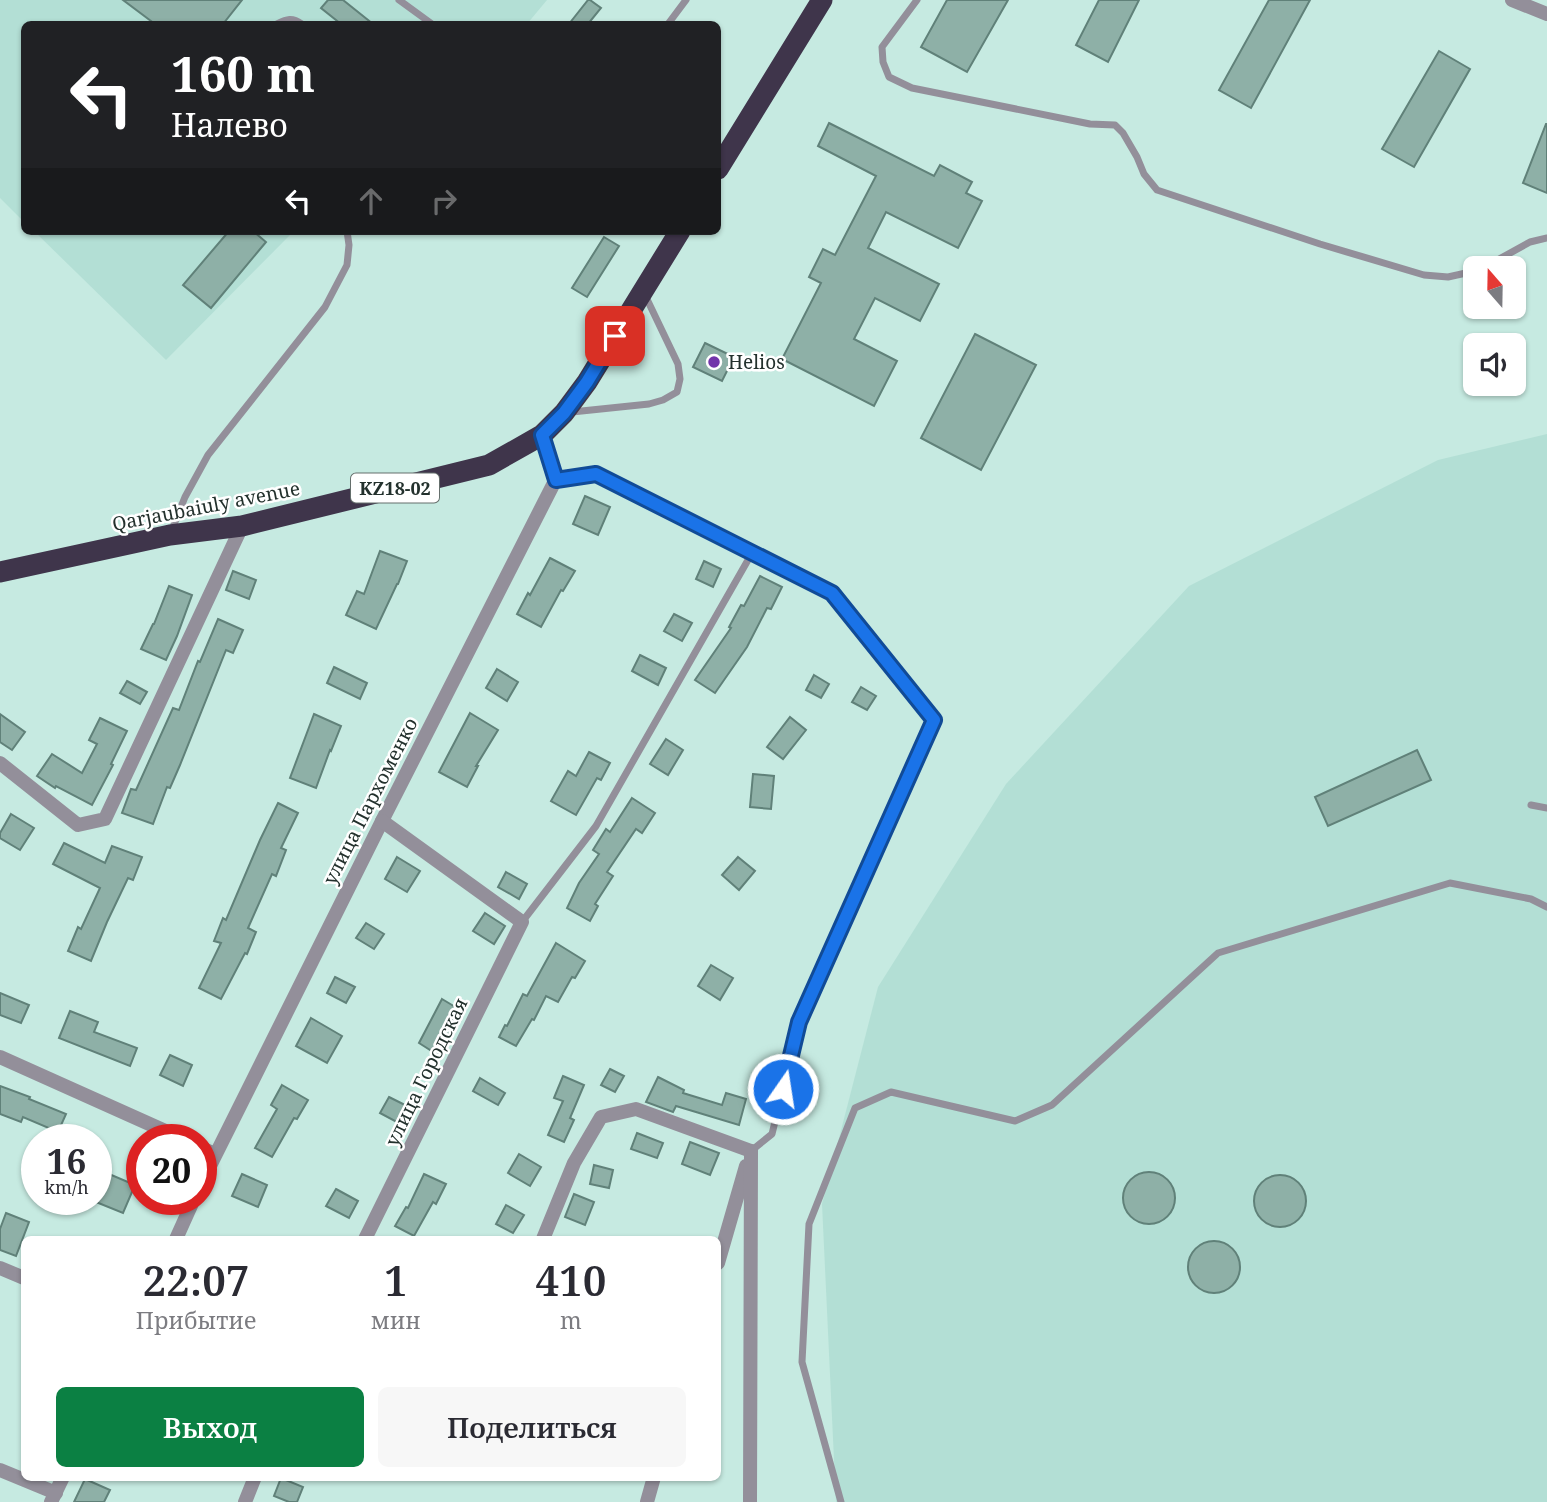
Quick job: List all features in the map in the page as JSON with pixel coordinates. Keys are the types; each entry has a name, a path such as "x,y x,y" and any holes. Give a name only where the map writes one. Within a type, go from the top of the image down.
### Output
{"highway":[{"path":"721,164 819,2"},
{"name":"Qarjaubaiuly avenue","path":"0,572 170,536 242,526 489,464 542,435 564,413 587,382 677,235"}],"street":[{"path":"1512,0 1543,8"},
{"path":"542,435 556,480"},
{"name":"улица Пархоменко","path":"217,1150 556,480"},
{"path":"0,763 78,825 106,819 242,526"},
{"path":"382,821 522,922"},
{"name":"улица Городская","path":"366,1236 522,922"},
{"path":"0,1057 150,1124"},
{"path":"544,1236 574,1163 601,1117 636,1109 751,1151"},
{"path":"721,1253 751,1151"},
{"path":"750,1502 751,1151"},
{"path":"177,1236 187,1215"},
{"path":"0,1268 21,1277"},
{"path":"0,1471 54,1497 61,1481"},
{"path":"245,1502 253,1481"},
{"path":"647,1502 653,1481"}],"lane":[{"path":"399,0 428,21"},
{"path":"670,21 686,0"},
{"path":"918,0 882,47 883,62 890,77 912,88 1090,124 1115,125 1124,133 1144,174 1157,190 1424,275 1463,273"},
{"path":"170,536 185,497 208,455 325,307 347,264 348,235"},
{"path":"1505,256 1530,242 1547,238"},
{"path":"564,413 649,404 677,392 680,379 678,364 643,290"},
{"path":"556,480 596,474 832,593 934,720 799,1022 772,1134 751,1151"},
{"path":"522,922 596,826 752,553"},
{"path":"1531,805 1547,808"},
{"path":"841,1502 802,1362 809,1224 855,1108 891,1092 1015,1121 1052,1105 1218,953 1450,883 1531,899 1547,907"}],"shaded area":[{"path":"0,0 547,0 530,21 21,21 21,219 0,198"},
{"path":"38,235 290,235 166,360"},
{"path":"1547,434 1547,1502 836,1502 822,1204 878,987 1006,784 1189,586 1438,460"}],"building":[{"path":"123,0 242,0 225,21 151,21"},
{"path":"328,0 343,0 369,21 337,21 321,8"},
{"path":"588,0 601,8 590,21 571,21"},
{"path":"947,0 1008,0 967,72 921,47"},
{"path":"1099,0 1139,0 1108,62 1076,45"},
{"path":"1269,0 1310,0 1251,108 1219,90"},
{"path":"1439,51 1470,69 1414,167 1382,149"},
{"path":"829,123 934,176 940,165 972,182 966,193 982,201 958,248 886,212 868,248 939,284 920,321 875,298 854,339 897,361 874,406 782,359 821,283 809,277 823,249 835,255 876,176 818,146"},
{"path":"1547,124 1547,193 1523,183"},
{"path":"226,235 258,235 266,242 211,308 183,285"},
{"path":"604,237 619,246 587,297 572,288"},
{"path":"975,334 1036,365 981,470 921,438"},
{"name":"Helios","path":"705,343 734,357 722,381 693,367"},
{"path":"585,496 610,507 598,535 573,524"},
{"path":"380,551 407,561 376,629 346,615 357,591 364,594"},
{"path":"550,558 575,571 563,591 561,590 541,627 517,614"},
{"path":"704,561 721,569 713,587 696,579"},
{"path":"233,571 256,580 249,599 226,590"},
{"path":"760,576 782,587 771,609 767,608 747,647 715,693 695,680 731,628 729,627 741,605 744,606"},
{"path":"169,586 192,595 166,660 141,649"},
{"path":"674,614 692,623 682,641 664,631"},
{"path":"218,619 243,630 233,653 226,650 153,824 122,813 131,789 136,790 173,708 179,710"},
{"path":"640,655 666,668 658,685 632,671"},
{"path":"334,667 367,683 360,699 327,683"},
{"path":"497,669 518,682 507,701 486,688"},
{"path":"814,675 829,684 821,698 806,690"},
{"path":"127,681 147,692 140,704 120,693"},
{"path":"861,687 876,696 867,710 852,702"},
{"path":"470,713 498,730 476,766 467,787 439,772"},
{"path":"0,714 25,732 12,750 0,742"},
{"path":"314,714 341,726 316,788 290,778"},
{"path":"790,717 806,730 783,759 767,747"},
{"path":"100,718 127,731 92,805 56,786 55,788 37,776 52,754 82,773 97,744 89,740"},
{"path":"666,739 683,750 668,775 650,764"},
{"path":"1417,750 1431,780 1328,826 1315,797"},
{"path":"589,752 610,763 601,780 597,778 576,815 551,801 568,771 576,776"},
{"path":"753,774 774,776 771,809 750,807"},
{"path":"632,798 655,813 642,833 636,829 607,872 613,876 595,904 598,906 590,921 567,908 579,883 599,854 593,850 606,829 610,832"},
{"path":"278,803 298,813 281,848 286,850 276,876 272,874 248,928 256,932 247,954 245,953 221,999 199,988 221,943 214,941 223,918 226,920"},
{"path":"11,814 34,828 20,850 0,838"},
{"path":"64,843 105,863 112,846 142,857 133,880 128,878 91,961 68,951 100,888 53,864"},
{"path":"397,857 420,871 407,892 385,879"},
{"path":"738,857 755,871 739,890 722,875"},
{"path":"506,872 527,884 519,899 498,887"},
{"path":"485,913 505,926 494,944 473,931"},
{"path":"366,923 384,934 374,949 356,938"},
{"path":"556,943 585,961 558,1002 546,996 516,1046 499,1037 523,994 527,996"},
{"path":"711,965 733,978 720,1000 698,986"},
{"path":"335,977 355,987 346,1003 327,993"},
{"path":"0,993 29,1005 21,1023 0,1015"},
{"path":"442,999 462,1011 438,1055 419,1043"},
{"path":"70,1011 98,1022 94,1032 137,1048 130,1066 59,1038"},
{"path":"311,1018 342,1036 327,1063 296,1046"},
{"path":"170,1055 192,1065 183,1086 160,1075"},
{"path":"610,1069 624,1076 615,1092 601,1085"},
{"path":"563,1076 584,1085 570,1118 574,1120 564,1142 548,1135 563,1101 554,1098"},
{"path":"658,1077 684,1090 683,1093 722,1105 726,1093 746,1099 739,1125 676,1106 673,1112 646,1102"},
{"path":"480,1078 505,1093 498,1105 473,1091"},
{"path":"282,1085 308,1100 297,1119 294,1118 272,1157 255,1148 277,1109 271,1105"},
{"path":"0,1086 66,1114 62,1124 39,1124 23,1117 21,1122 0,1114"},
{"path":"389,1097 415,1110 406,1127 380,1113"},
{"path":"637,1133 663,1143 657,1158 631,1149"},
{"path":"690,1142 719,1153 710,1175 682,1164"},
{"path":"519,1154 541,1167 530,1186 508,1173"},
{"path":"594,1165 613,1170 609,1188 590,1184"},
{"path":"1149,1172 1168,1179 1175,1198 1168,1217 1149,1224 1130,1217 1123,1198 1130,1179"},
{"path":"242,1174 267,1185 258,1207 232,1196"},
{"path":"424,1174 446,1184 414,1236 395,1226 406,1207 408,1208"},
{"path":"112,1175 126,1181 126,1206 123,1213 112,1209"},
{"path":"1280,1175 1299,1182 1306,1201 1299,1220 1280,1227 1261,1220 1254,1201 1261,1182"},
{"path":"336,1189 358,1201 349,1218 326,1206"},
{"path":"574,1194 594,1202 585,1225 565,1217"},
{"path":"506,1205 524,1215 513,1233 496,1224"},
{"path":"6,1213 29,1222 24,1236 21,1236 16,1256 0,1250 0,1229"},
{"path":"1214,1241 1233,1248 1240,1267 1233,1286 1214,1293 1195,1286 1188,1267 1195,1248"},
{"path":"84,1481 110,1490 104,1502 74,1502"},
{"path":"280,1481 288,1481 303,1487 297,1502 274,1496"}],"place":[{"name":"Helios","path":"714,362"}],"route":[{"path":"615,336 587,382 564,413 542,435 556,480 596,474 832,593 934,720 799,1022 783,1089"}]}
